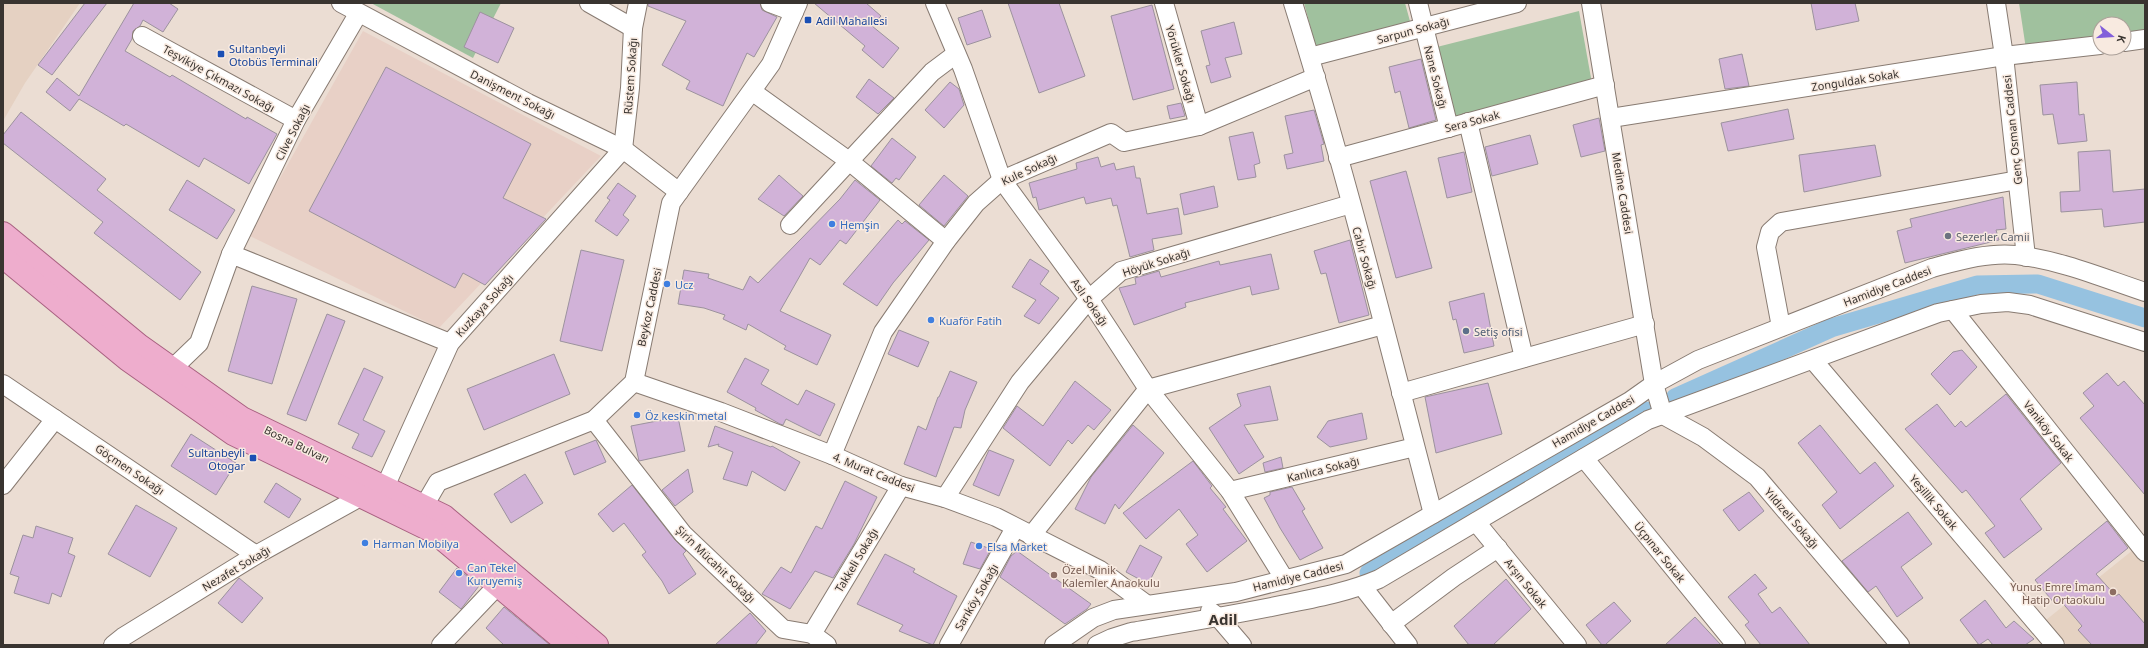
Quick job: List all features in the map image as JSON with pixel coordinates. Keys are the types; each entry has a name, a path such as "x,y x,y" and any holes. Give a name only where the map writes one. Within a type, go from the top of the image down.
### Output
{"main road":[{"name":"Bosna Bulvarı","path":"3,233 139,345 242,418 385,487 419,514 434,532 569,645"},
{"name":"Bosna Bulvarı","path":"3,257 128,360 233,434 362,496 419,514 444,516 597,645"}],"street":[{"name":"Danişment Sokağı","path":"341,3 358,14 528,103 623,149 679,192"},
{"path":"589,3 633,28"},
{"name":"Rüstem Sokağı","path":"623,149 630,88 633,28 638,3"},
{"path":"770,3 796,7"},
{"name":"Aslı Sokağı","path":"935,3 956,54 964,69 1002,180 1089,299 1148,389 1230,491 1285,580"},
{"name":"Yörükler Sokağı","path":"1164,3 1199,126"},
{"name":"Cabir Sokağı","path":"1293,3 1316,77 1351,204 1433,514"},
{"name":"Nane Sokağı","path":"1418,3 1449,128"},
{"name":"Sarpun Sokağı","path":"1310,57 1517,3"},
{"name":"Medine Caddesi","path":"1591,3 1654,384 1663,415"},
{"name":"Genç Osman Caddesi","path":"1996,3 2004,56 2026,257"},
{"name":"Beykoz Caddesi","path":"634,382 671,203 753,92 771,64 796,7"},
{"name":"Cilve Sokağı","path":"172,369 199,343 232,254 296,120 358,14"},
{"name":"Teşvikiye Çıkmazı Sokağı","path":"142,36 296,120"},
{"path":"2132,41 2145,39"},
{"name":"Zonguldak Sokak","path":"1611,118 2004,56 2092,46"},
{"path":"790,225 932,72 956,54"},
{"name":"Kule Sokağı","path":"832,455 883,332 946,241 976,203 1002,180 1110,133 1124,142 1199,126 1316,77"},
{"name":"Sera Sokak","path":"1338,158 1605,85"},
{"path":"753,92 849,161 946,241"},
{"path":"1468,122 1524,358"},
{"name":"Kuzkaya Sokağı","path":"385,487 450,343 623,149"},
{"path":"1781,328 1766,247 1770,232 1781,222 2018,180"},
{"name":"Höyük Sokağı","path":"945,498 1020,382 1089,299 1121,271 1351,204"},
{"path":"232,254 450,343"},
{"name":"Hamidiye Caddesi","path":"1054,645 1093,618 1114,610 1146,604 1236,592 1346,564 1366,555 1433,514 1630,401 1654,384 1698,360 1932,268 1956,261 1989,256 2015,255 2044,260 2145,292"},
{"path":"1097,645 1131,632 1346,592 1362,586 1379,579 1648,420 1938,313 1981,304 2008,302 2030,305 2145,342"},
{"name":"Vaniköy Sokak","path":"1953,310 2145,552"},
{"path":"1401,393 1645,324"},
{"path":"1148,389 1383,325"},
{"name":"Yeşillik Sokak","path":"1813,360 2055,645"},
{"path":"419,514 438,482 594,420 634,382"},
{"name":"4. Murat Caddesi","path":"634,382 722,412 832,455 901,486 945,498 996,517 1100,570 1146,604"},
{"name":"Göçmen Sokağı","path":"3,384 256,555"},
{"name":"Sarıköy Sokağı","path":"949,645 1023,532 1148,389"},
{"name":"Yıldızeli Sokağı","path":"1663,415 1703,437 1757,477 1900,645"},
{"path":"3,485 55,419"},
{"name":"Şirin Mücahit Sokağı","path":"594,420 683,534 783,629 812,634 827,645"},
{"name":"Kanlıca Sokağı","path":"1230,491 1416,447"},
{"name":"Üçpınar Sokak","path":"1584,458 1736,645"},
{"name":"Takkeli Sokağı","path":"812,634 901,486"},
{"name":"Nezafet Sokağı","path":"113,645 123,637 256,555 362,496"},
{"name":"Arşın Sokak","path":"1476,522 1577,645"},
{"path":"1391,624 1454,577 1498,548"},
{"path":"441,645 498,585"},
{"path":"1362,586 1408,645"},
{"path":"1190,598 1218,617 1242,645"}],"shaded area":[{"path":"3,3 80,3 25,83 3,121"},
{"path":"363,31 601,156 439,328 248,235"},
{"name":"Yunus Emre İmam Hatip Ortaokulu","path":"2133,550 2145,564 2145,645 2067,645 2046,620"}],"green space":[{"path":"371,3 501,3 473,58"},
{"path":"1304,3 1405,3 1411,25 1317,51"},
{"path":"2019,3 2145,3 2145,35 2132,36 2132,16 2092,16 2092,41 2026,49"},
{"path":"1579,11 1593,89 1459,126 1429,49"}],"building":[{"path":"85,3 107,3 52,75 38,65"},
{"path":"134,3 169,3 178,9 163,32 143,20 140,26 133,31 132,39 125,51 170,77 172,75 246,119 247,117 277,134 249,184 204,158 199,167 126,124 124,126 79,99 70,111 46,92 57,78 79,96"},
{"path":"648,3 760,3 762,10 777,17 754,57 747,53 723,106 686,89 690,81 662,65 686,21 648,6"},
{"path":"814,3 866,3 881,16 872,26 899,48 883,68 862,50 865,46"},
{"path":"1008,3 1059,3 1085,76 1039,93"},
{"path":"1811,3 1855,3 1859,21 1816,30"},
{"path":"1152,5 1174,89 1133,100 1111,16"},
{"path":"982,10 991,37 967,45 958,18"},
{"path":"480,12 514,28 498,63 464,47"},
{"path":"1234,22 1242,54 1225,58 1231,77 1211,83 1206,66 1210,65 1201,31"},
{"path":"1742,54 1749,86 1725,89 1719,59"},
{"path":"1421,59 1436,120 1409,128 1400,91 1395,93 1389,67"},
{"path":"386,67 531,144 503,198 546,219 485,285 463,273 455,288 309,211"},
{"path":"869,79 894,98 878,114 856,97"},
{"path":"950,82 959,89 964,105 944,128 925,110"},
{"path":"2077,82 2079,115 2084,114 2087,141 2058,144 2053,114 2043,115 2040,85"},
{"path":"1181,103 1185,116 1170,119 1167,106"},
{"path":"1788,109 1794,139 1728,151 1721,123"},
{"path":"1314,110 1324,144 1321,145 1324,161 1287,169 1284,155 1293,153 1285,116"},
{"path":"21,112 106,179 97,190 201,272 180,300 94,233 103,222 3,143 3,135"},
{"path":"1599,118 1605,151 1581,157 1573,125"},
{"path":"1253,132 1260,163 1254,165 1256,177 1238,180 1229,137"},
{"path":"1530,135 1538,164 1492,176 1485,147"},
{"path":"892,138 916,157 899,180 896,178 892,183 871,166"},
{"path":"1875,145 1881,176 1804,192 1799,155"},
{"path":"2110,150 2113,192 2145,189 2145,222 2104,227 2102,209 2061,212 2060,192 2080,191 2078,152"},
{"path":"1464,152 1472,192 1447,198 1438,158"},
{"path":"1098,157 1101,167 1114,163 1116,170 1134,166 1136,178 1140,178 1147,214 1178,208 1182,234 1152,239 1154,250 1130,257 1117,205 1113,206 1111,198 1086,204 1084,197 1039,210 1036,197 1033,198 1029,183 1077,169 1076,163"},
{"path":"1406,171 1432,268 1396,278 1370,181"},
{"path":"779,175 803,196 784,216 758,199"},
{"path":"944,175 968,196 944,226 919,205"},
{"path":"187,180 235,210 217,239 169,210"},
{"path":"855,180 880,200 846,244 840,240 820,265 810,258 780,311 831,335 817,365 784,349 786,346 748,324 746,330 723,319 725,315 704,308 678,304 684,270 709,274 708,278 743,290 750,276 758,283 840,199"},
{"path":"618,183 636,196 623,215 629,220 617,236 595,221 610,200 607,198"},
{"path":"1214,186 1218,207 1184,215 1180,194"},
{"name":"Sezerler Camii","path":"2003,197 2006,229 1996,230 1999,240 1905,263 1897,231 1912,227 1910,219"},
{"path":"898,220 902,224 905,221 929,240 893,283 877,306 843,284"},
{"path":"1350,240 1369,315 1339,323 1326,273 1321,274 1314,251"},
{"path":"581,250 624,260 602,351 560,341"},
{"path":"1271,254 1279,289 1252,295 1250,286 1185,303 1186,307 1134,325 1119,288 1136,284 1135,278 1159,271 1161,277 1219,261 1220,265"},
{"path":"1030,259 1049,271 1040,284 1059,298 1039,324 1024,316 1036,300 1012,287"},
{"path":"252,286 297,299 272,384 228,371"},
{"path":"1484,293 1494,346 1464,353 1456,319 1453,320 1449,302"},
{"path":"327,314 345,321 306,421 287,414"},
{"path":"899,330 929,342 918,367 888,354"},
{"path":"1962,350 1977,367 1950,395 1931,374 1953,352"},
{"path":"554,354 570,394 484,430 467,389"},
{"path":"745,358 769,370 761,384 798,405 806,390 835,404 820,436 786,419 783,425 780,424 755,410 756,408 727,392"},
{"path":"364,368 383,377 363,420 385,431 372,457 352,448 359,434 338,424"},
{"path":"950,371 977,382 965,410 961,428 954,427 936,477 904,464 918,426 926,430 938,397"},
{"path":"2107,373 2118,386 2124,381 2145,405 2145,495 2080,418 2094,406 2083,393"},
{"path":"1075,381 1111,410 1094,430 1088,425 1072,444 1068,440 1050,466 1003,428 1017,406 1043,426"},
{"path":"1488,383 1502,434 1436,453 1425,397"},
{"path":"1270,386 1278,420 1244,425 1264,457 1239,474 1209,428 1241,406 1237,394"},
{"path":"2006,394 2061,463 2020,499 2042,529 2004,558 1985,533 1995,526 1966,490 1962,493 1905,429 1937,404 1955,427 1961,421 1966,427"},
{"path":"1362,413 1367,439 1330,447 1317,437 1328,421"},
{"path":"678,417 685,451 639,461 631,426"},
{"path":"1133,425 1164,453 1119,509 1115,504 1105,524 1075,509 1091,477"},
{"path":"1820,425 1860,474 1875,462 1894,486 1840,529 1822,505 1837,492 1798,443"},
{"path":"715,426 771,447 772,446 800,462 785,491 752,471 747,486 723,479 733,452 718,446 719,444 708,447"},
{"path":"191,434 236,463 216,495 171,466"},
{"path":"596,440 606,462 574,475 565,452"},
{"path":"989,450 1014,460 999,496 973,485"},
{"path":"1281,457 1283,468 1265,472 1263,463"},
{"path":"1193,461 1212,486 1210,488 1226,507 1223,509 1247,541 1207,572 1186,544 1198,535 1179,509 1146,539 1123,513"},
{"path":"688,469 693,492 675,506 662,490"},
{"path":"525,474 543,503 511,523 494,494"},
{"path":"845,481 877,497 854,544 833,578 815,571 790,609 762,594 781,567 791,573 816,526 822,529"},
{"path":"276,483 301,499 289,518 264,502"},
{"path":"632,485 675,540 686,551 683,554 696,574 669,594 662,581 642,555 646,552 624,523 613,532 598,514"},
{"path":"1292,487 1305,509 1302,511 1323,548 1300,560 1280,528 1264,498 1270,495 1270,492"},
{"path":"1749,492 1764,511 1739,531 1723,510"},
{"path":"136,505 177,528 150,577 108,554"},
{"path":"1908,512 1932,544 1901,567 1923,598 1897,617 1876,586 1868,592 1842,561"},
{"path":"2107,521 2128,548 2096,574 2116,596 2119,594 2145,624 2145,645 2092,645 2078,630 2082,626 2060,600 2055,604 2035,580"},
{"path":"36,526 73,538 68,553 75,556 61,597 52,593 49,604 14,593 19,577 10,574 23,535 33,538"},
{"path":"971,542 991,549 980,569 963,564"},
{"path":"1140,545 1162,557 1148,584 1126,572"},
{"path":"1017,551 1091,604 1087,609 1065,624 1000,577 1011,556"},
{"path":"885,554 915,569 913,572 957,596 933,645 899,631 903,625 857,604"},
{"path":"457,568 479,586 461,609 439,592"},
{"path":"1755,574 1767,588 1758,594 1772,613 1780,607 1810,645 1761,645 1745,625 1749,622 1728,597"},
{"path":"239,578 263,598 242,623 218,603"},
{"path":"1506,579 1531,609 1493,645 1469,645 1454,626"},
{"path":"1985,600 2006,628 2014,621 2034,639 2025,645 1993,645 1988,639 1979,645 1960,620"},
{"path":"1614,602 1631,621 1605,645 1602,645 1586,625"},
{"path":"504,607 550,645 504,645 486,628"},
{"path":"750,613 766,631 755,645 715,645"},
{"path":"1695,617 1721,645 1665,645"}],"waterway":[{"path":"1675,398 1831,328 1977,285 2038,284 2145,318"},
{"path":"1369,573 1646,411"}],"place":[{"name":"Adil Mahallesi","path":"808,20"},
{"name":"Sultanbeyli Otobüs Terminali","path":"221,54"},
{"name":"Hemşin","path":"832,224"},
{"name":"Sezerler Camii","path":"1948,236"},
{"name":"Ucz","path":"667,284"},
{"name":"Kuaför Fatih","path":"931,320"},
{"name":"Setiş ofisi","path":"1466,331"},
{"name":"Öz keskin metal","path":"637,415"},
{"name":"Sultanbeyli Otogar","path":"253,458"},
{"name":"Harman Mobilya","path":"365,543"},
{"name":"Elsa Market","path":"979,546"},
{"name":"Can Tekel Kuruyemiş","path":"459,573"},
{"name":"Özel Minik Kalemler Anaokulu","path":"1054,575"},
{"name":"Yunus Emre İmam Hatip Ortaokulu","path":"2113,592"}],"district":[{"name":"Adil","path":"1223,619"}]}
